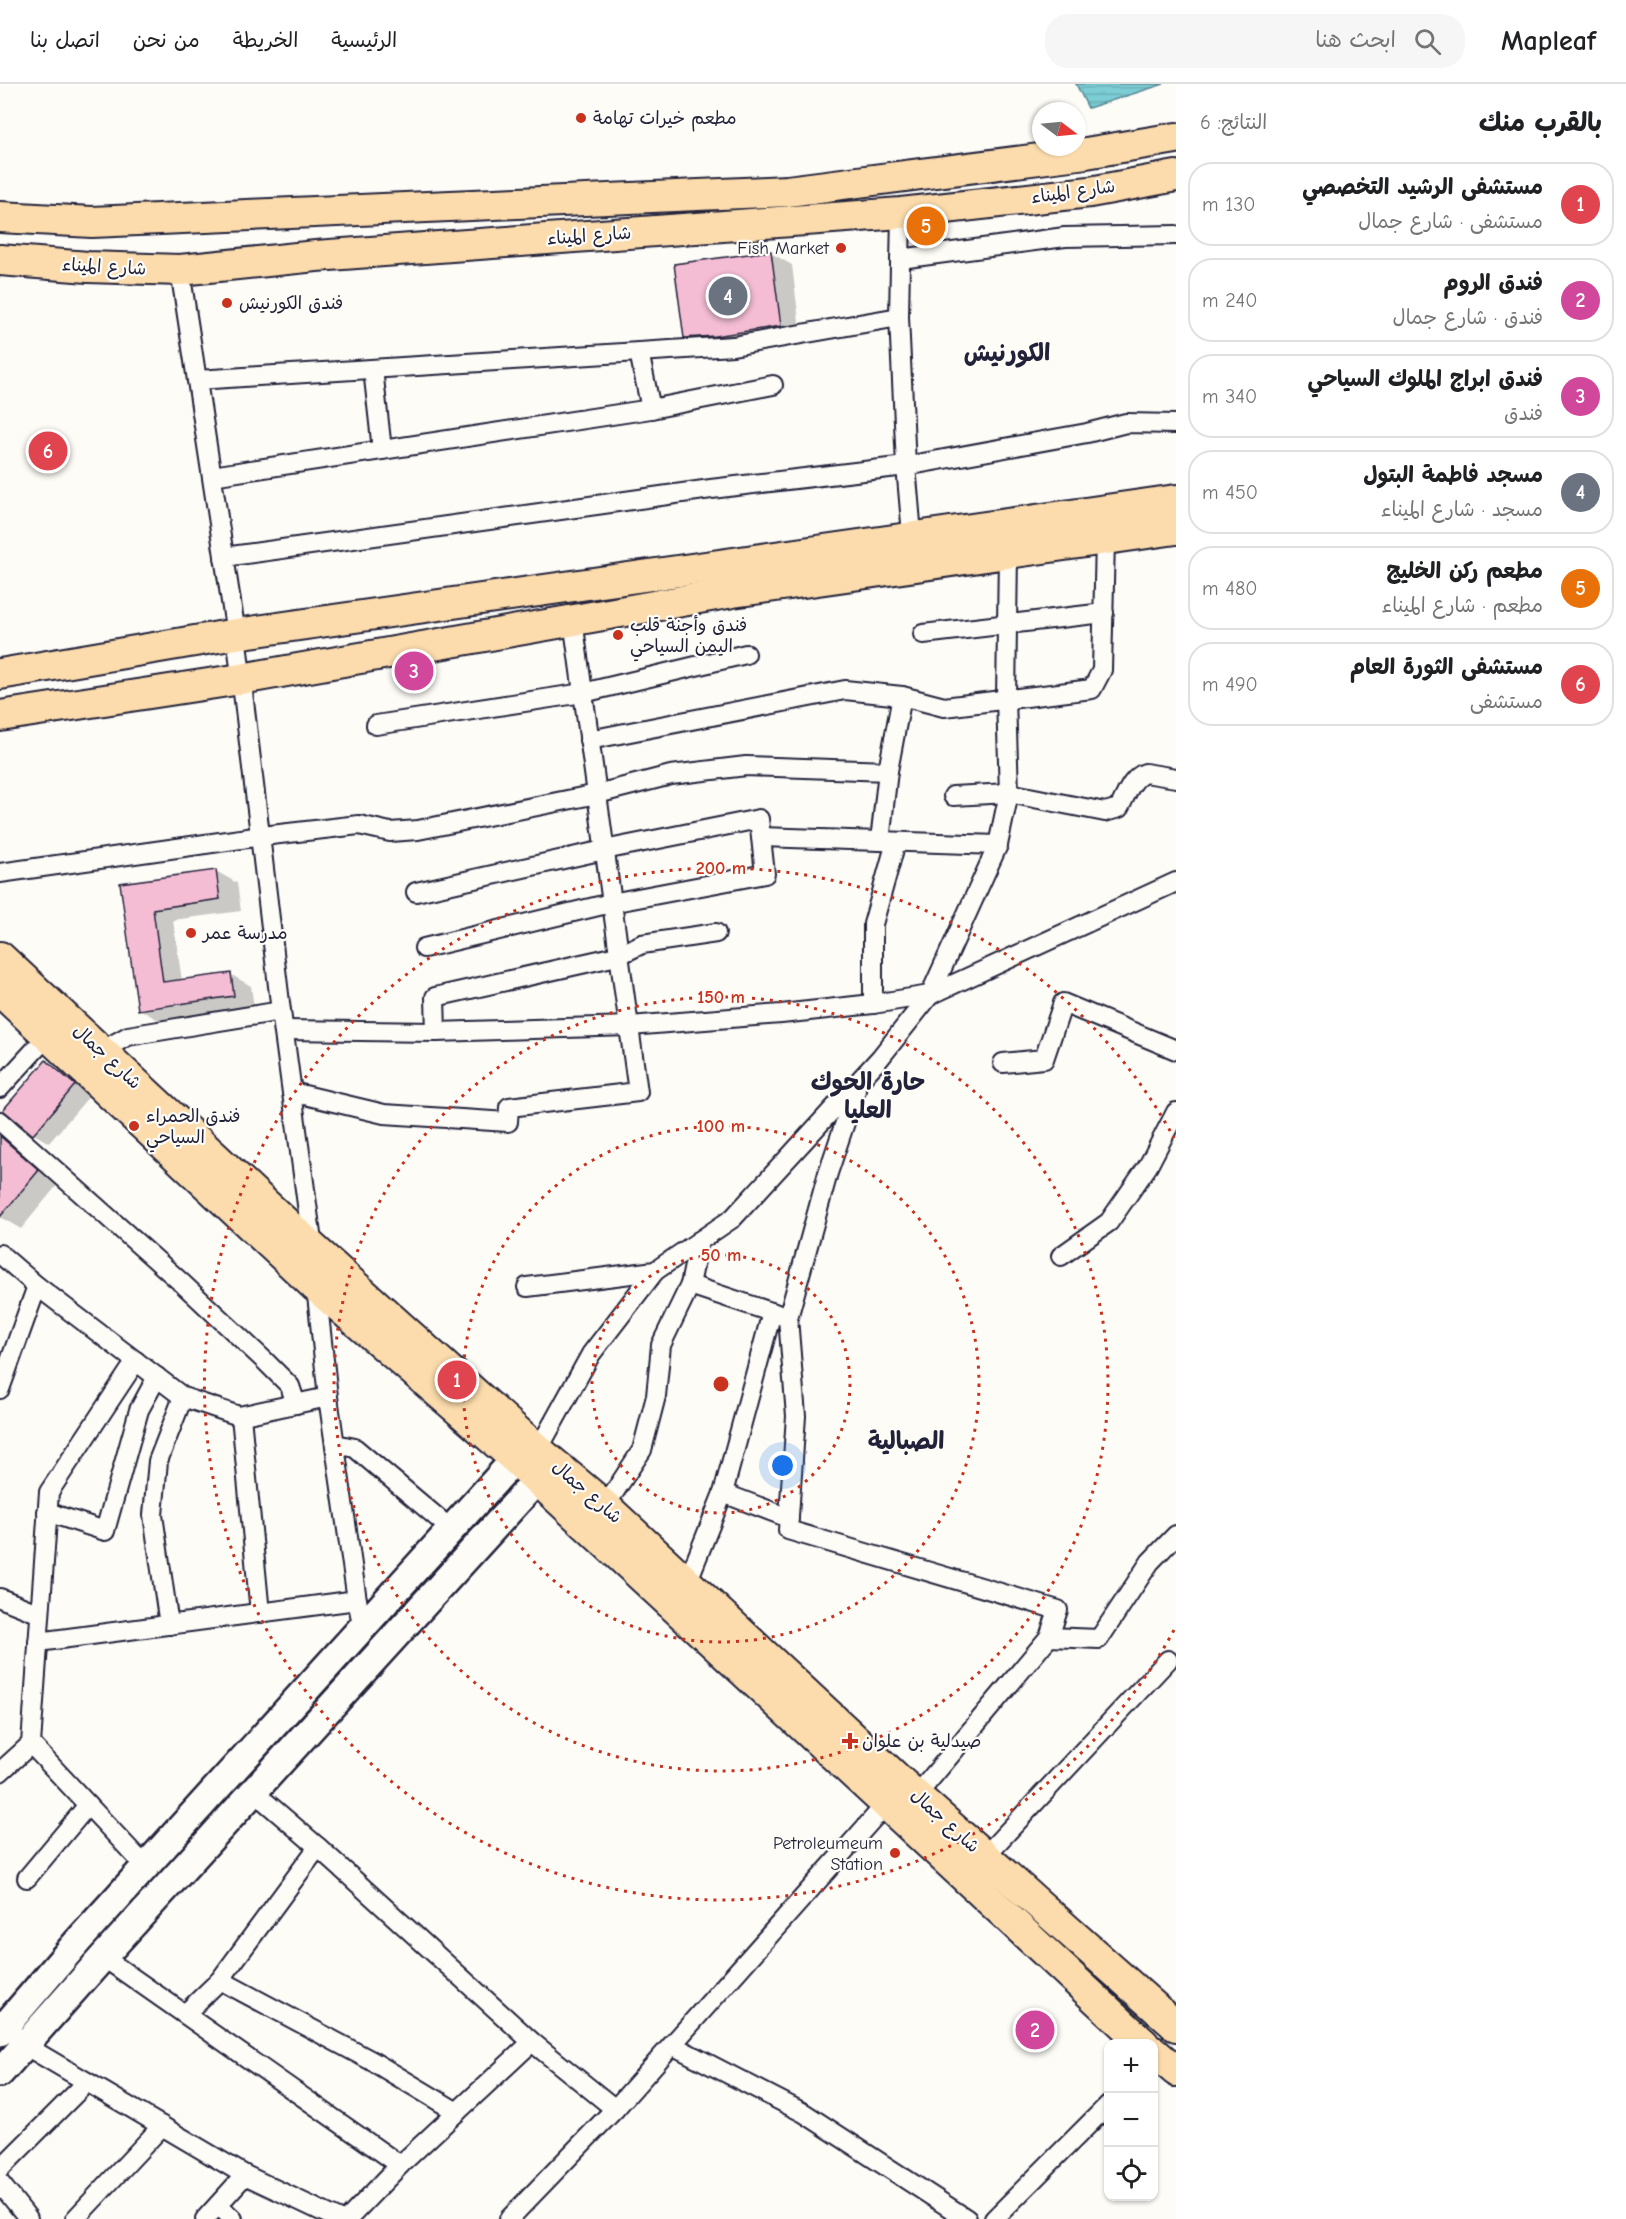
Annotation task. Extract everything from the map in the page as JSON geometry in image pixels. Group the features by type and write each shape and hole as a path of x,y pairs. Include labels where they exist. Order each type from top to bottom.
{"main road":[{"path":"0,217 92,222 787,191 897,175 1086,153 1176,138"},
{"path":"897,175 901,213"},
{"name":"شارع الميناء","path":"0,260 88,267 180,270 316,256 901,213 1090,192 1176,176"},
{"path":"311,213 316,256"},
{"path":"88,267 92,222"},
{"path":"0,716 241,679 733,592 913,552 1176,500"},
{"path":"0,674 236,634 913,552 1008,553 1176,529"},
{"name":"شارع جمال","path":"0,957 56,1027 316,1287 527,1455 605,1506 687,1583 902,1794 1140,2039"},
{"name":"شارع جمال","path":"0,991 56,1027 100,1051 313,1248 527,1455 537,1480 902,1794 985,1856 1176,2026"}],"street":[{"path":"901,213 899,317 906,466 913,552"},
{"path":"900,259 1065,237 1176,236"},
{"path":"180,270 236,634 262,836 281,1011 313,1248 328,1397 363,1628"},
{"path":"197,380 733,346 899,317"},
{"path":"639,352 651,409"},
{"path":"373,369 382,450"},
{"path":"212,476 651,409 773,385"},
{"path":"224,557 711,489 906,466 1087,433 1126,423 1176,424"},
{"path":"589,740 845,690 902,696 944,707 1092,689 1102,670 1105,539"},
{"path":"338,2219 245,2175 26,2046 2,2026 452,1530 527,1455 591,1354 655,1271 733,1218 880,1058 930,995 998,845 1009,793 1006,699 1008,553"},
{"path":"923,634 1104,613"},
{"path":"292,1092 384,1114 508,1122 509,1107 638,1092 630,1026 617,956 573,620"},
{"path":"376,726 583,693 746,654"},
{"path":"873,1004 873,924 888,842 888,771 902,696"},
{"path":"0,873 262,836 359,825 390,832 418,830 597,794 671,775 746,766 888,771"},
{"path":"953,796 1009,793 1105,812 1119,808 1140,775 1145,773 1176,778"},
{"path":"416,892 604,850 759,819 765,874 611,903 424,948"},
{"path":"761,837 998,845"},
{"path":"284,1030 436,1032 630,1026 781,1014 930,995 1176,882"},
{"path":"436,1032 435,997 617,956 642,944 716,933"},
{"path":"1003,1063 1044,1059 1063,1004 1176,1050"},
{"path":"100,1051 128,1036 281,1011"},
{"path":"0,1088 56,1027"},
{"path":"687,1583 723,1493 858,1082"},
{"path":"1060,1256 1109,1222 1148,1166 1176,1112"},
{"path":"0,1121 183,1284 265,1361 290,1386 296,1404"},
{"path":"605,1506 642,1450 656,1396 661,1345 690,1285 699,1241"},
{"path":"0,1254 38,1286 183,1397 241,1416 328,1397"},
{"path":"527,1287 655,1271"},
{"path":"690,1285 780,1315"},
{"path":"0,1389 38,1286"},
{"path":"517,2217 902,1794 1049,1637 1058,1610 788,1530 796,1416 780,1315"},
{"path":"0,1772 31,1744 49,1492 136,1361"},
{"path":"48,1512 105,1530 139,1410 157,1377"},
{"path":"169,1625 153,1515 158,1461 183,1397"},
{"path":"241,1416 260,1613"},
{"path":"335,1444 355,1448 452,1530"},
{"path":"0,2073 537,1480"},
{"path":"723,1493 789,1518"},
{"path":"1049,1637 1099,1639 1150,1562 1176,1535"},
{"path":"0,1598 40,1614"},
{"path":"38,1642 357,1600"},
{"path":"985,1856 1168,1660"},
{"path":"31,1744 146,1867"},
{"path":"254,1792 318,1847 532,2042 615,2109"},
{"path":"27,1878 88,1805"},
{"path":"185,2013 220,1980 318,1847"},
{"path":"103,1957 400,2165"},
{"path":"220,1980 372,2061 457,2112"},
{"path":"348,2219 400,2165 532,2042"},
{"path":"672,2045 804,2113 967,2219"},
{"path":"0,2169 87,2082"},
{"path":"994,2219 1104,2109"},
{"path":"75,2219 162,2126"},
{"path":"233,2219 212,2212 245,2175"},
{"path":"0,2183 28,2219"}],"water":[{"path":"1076,84 1164,84 1088,108"}],"building":[{"path":"771,251 781,326 715,336 684,338 674,264"},
{"path":"216,870 220,899 153,909 163,982 231,973 234,996 138,1010 120,883"},
{"path":"46,1060 75,1085 33,1135 3,1110"},
{"path":"0,1136 39,1170 0,1217"}],"place":[{"name":"مطعم خيرات تهامة","path":"581,118"},
{"name":"مطعم ركن الخليج","path":"926,226"},
{"name":"Fish Market","path":"841,248"},
{"name":"مسجد فاطمة البتول","path":"728,296"},
{"name":"فندق الكورنيش","path":"227,303"},
{"name":"مستشفى الثورة العام","path":"48,451"},
{"name":"فندق وأجنة قلب اليمن السياحي","path":"618,635"},
{"name":"فندق ابراج الملوك السياحي","path":"414,671"},
{"name":"مدرسة عمر","path":"191,933"},
{"name":"فندق الحمراء السياحي","path":"134,1126"},
{"name":"مستشفى الرشيد التخصصي","path":"457,1380"},
{"name":"صيدلية بن علوان","path":"850,1741"},
{"name":"Petroleumeum Station","path":"895,1853"},
{"name":"فندق الروم","path":"1035,2030"}],"district":[{"name":"الكورنيش","path":"1007,353"},
{"name":"حارة الحوك العليا","path":"868,1096"},
{"name":"الصبالية","path":"906,1441"}]}
